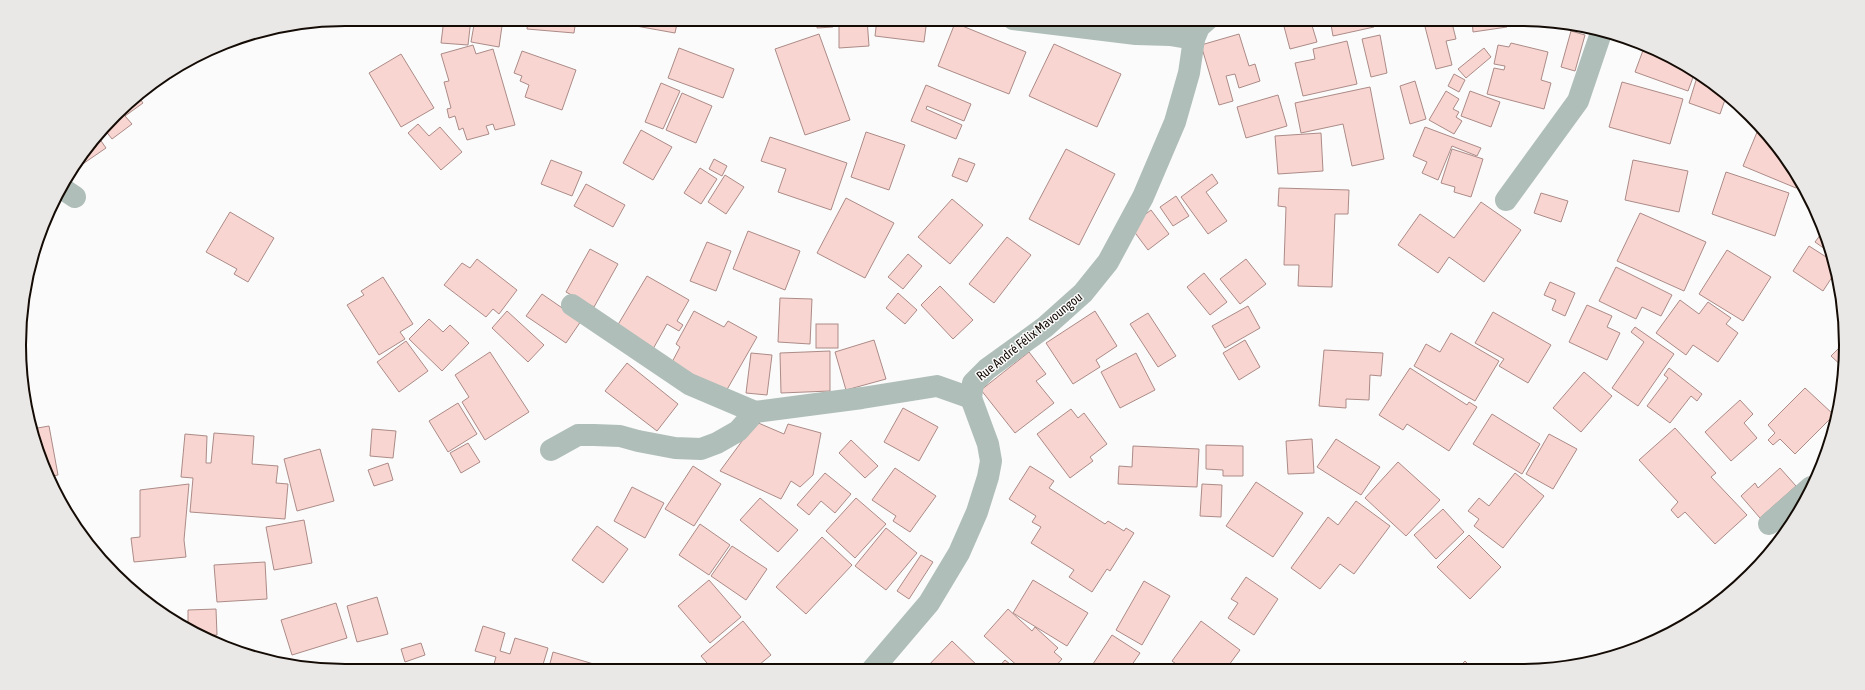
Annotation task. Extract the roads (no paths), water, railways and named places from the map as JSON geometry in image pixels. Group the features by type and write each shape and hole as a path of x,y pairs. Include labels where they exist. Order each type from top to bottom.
{"street":[{"path":"1070,26 1136,34 1170,35 1194,38"},
{"name":"Rue André Félix Mavoungou","path":"877,664 929,603 959,553 977,512 988,478 991,461 988,444 971,398 973,382 1050,322 1083,293 1108,262 1143,196 1175,122 1189,73 1194,38 1200,26"},
{"path":"1506,200 1578,102 1600,36"},
{"path":"572,305 689,384 755,412 862,398 937,386 971,398"},
{"path":"551,450 578,435 620,436 675,448 701,449 738,430 755,412"},
{"path":"1769,524 1800,497"}]}
